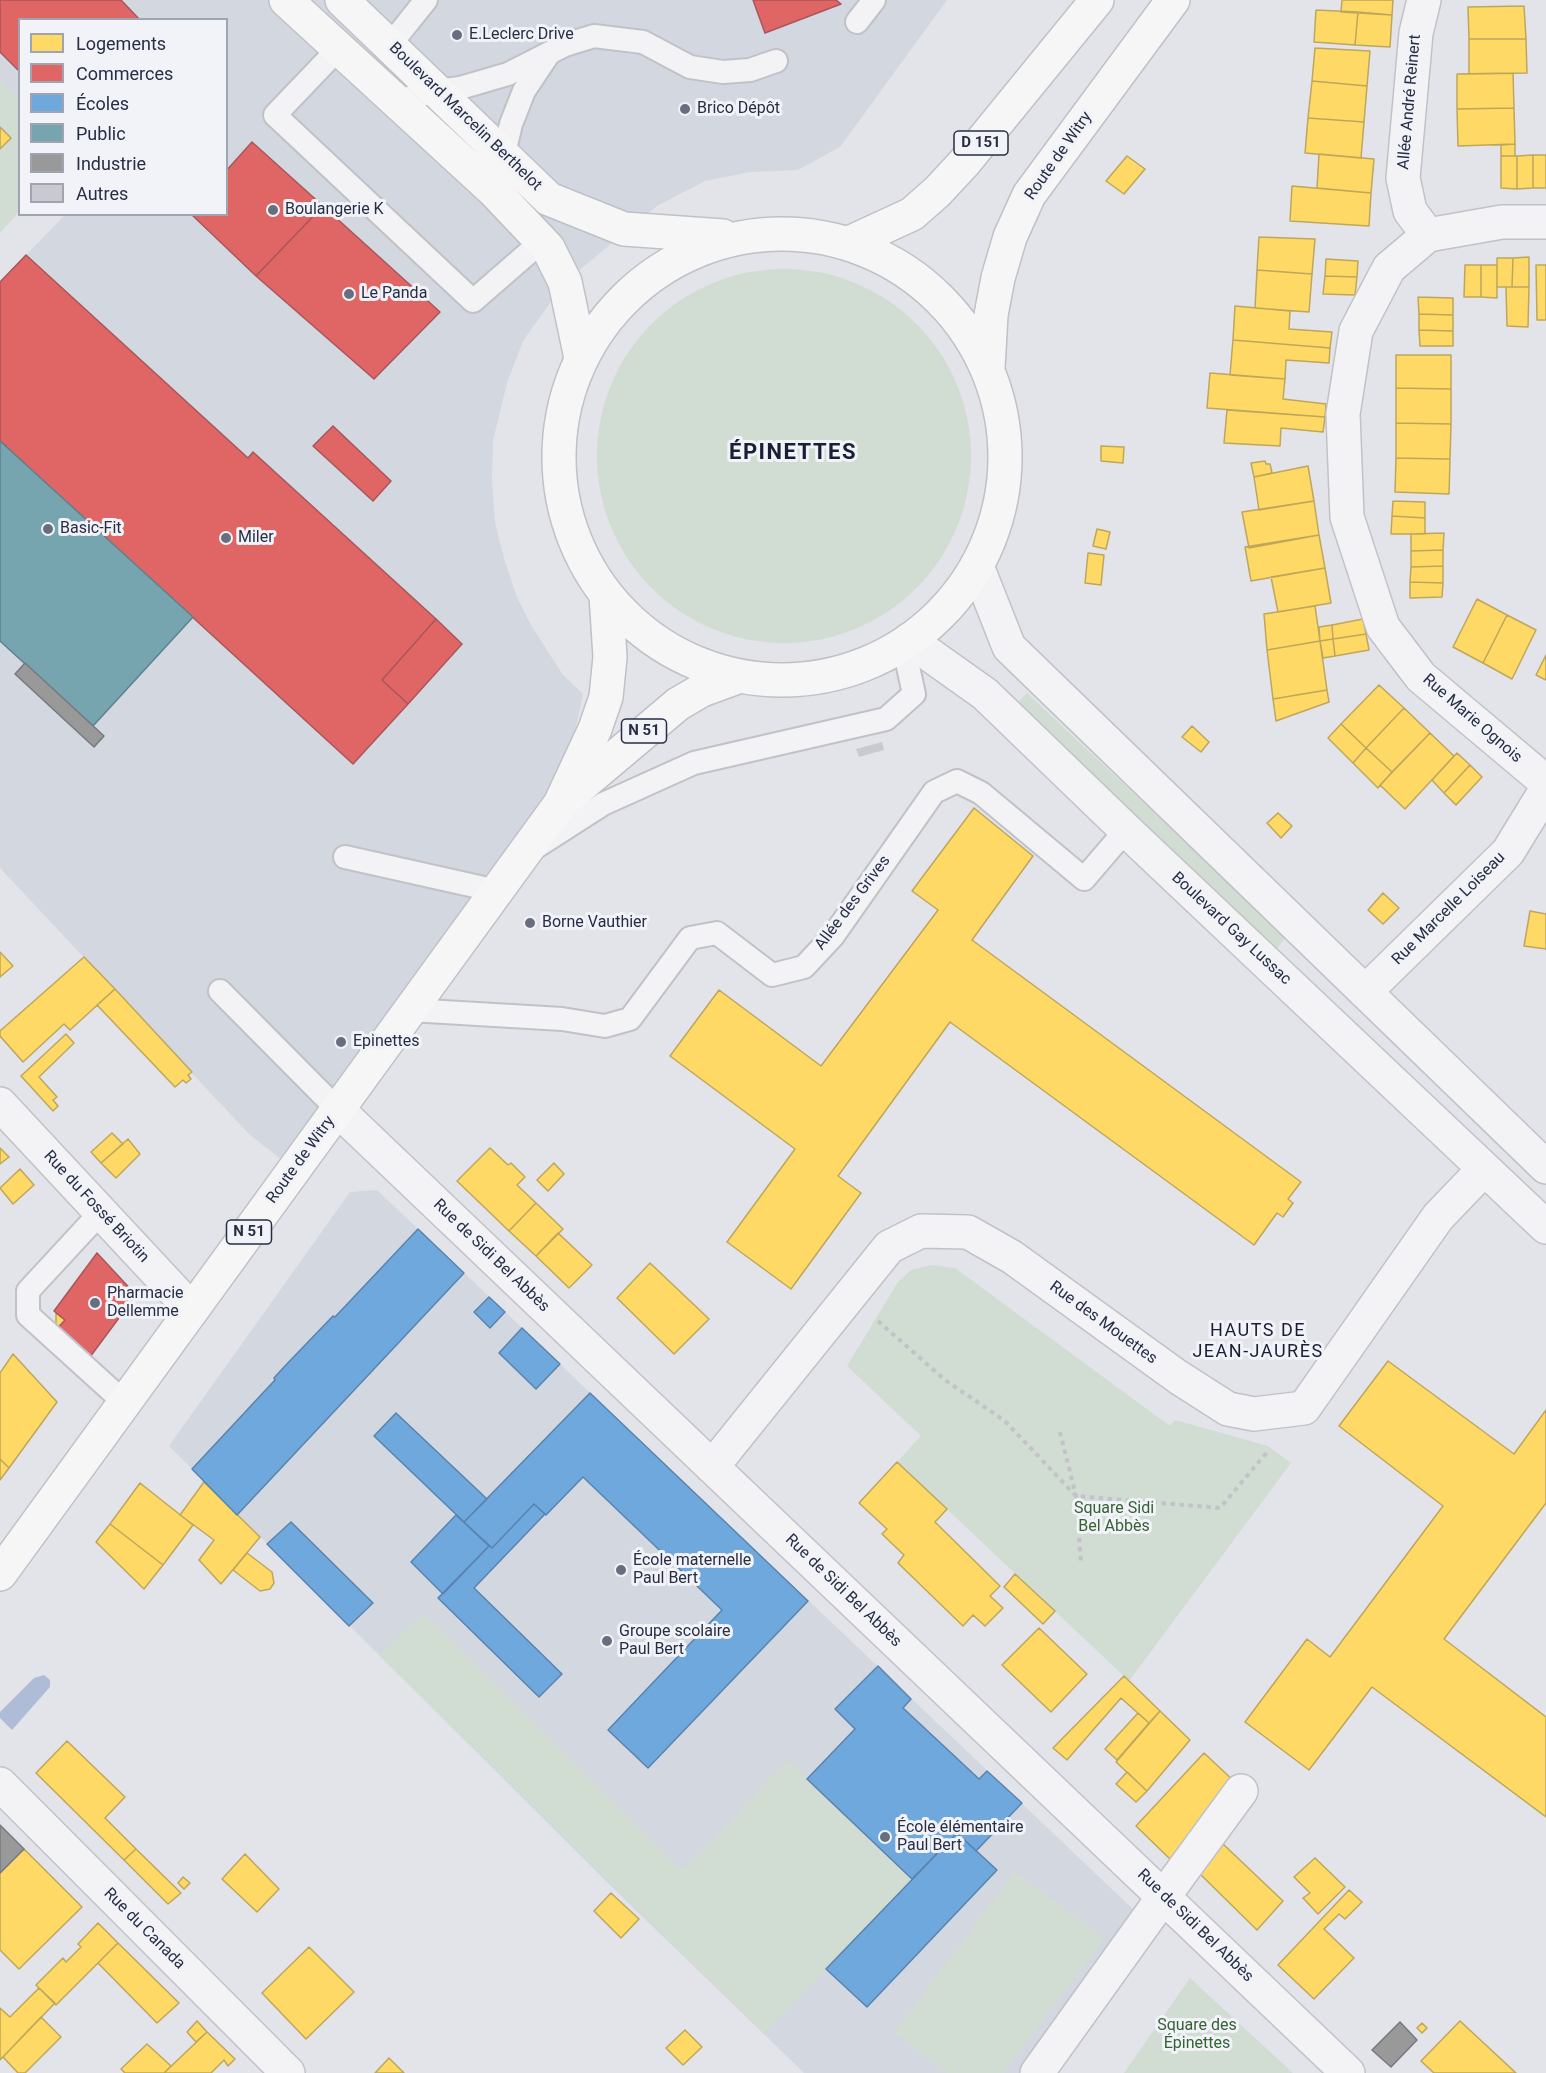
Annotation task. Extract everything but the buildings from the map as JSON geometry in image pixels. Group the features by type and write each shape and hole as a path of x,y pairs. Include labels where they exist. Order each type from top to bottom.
{"main road":[{"name":"Boulevard Marcelin Berthelot","path":"286,0 397,100 494,192 548,248 565,282 581,358"},
{"name":"Boulevard Marcelin Berthelot","path":"342,0 549,199 624,229 740,237"},
{"name":"Route de Witry","path":"988,368 991,315 998,278 1010,237 1029,195 1173,0"},
{"name":"D 151","path":"849,243 912,214 937,192 964,163 1090,4"},
{"path":"760,234 824,237 849,243 898,265 925,284 964,326 988,368 1001,409 1006,469 998,516 986,548 962,589 946,608 906,642 867,663 831,674 782,680 740,676 694,662 663,645 630,621 606,594 586,565 567,520 560,487 558,450 562,413 570,386 581,358 602,324 641,283 688,254 740,237 760,234"},
{"name":"Route de Witry","path":"0,1574 560,804 595,729 606,696 610,657 606,594"},
{"name":"Route de Witry","path":"560,804 678,704 702,690 740,676"}],"street":[{"name":"Allée André Reinert","path":"1424,0 1416,33 1403,178 1410,211 1428,235"},
{"path":"1428,235 1502,222 1546,222"},
{"name":"Rue Marie Ognois","path":"1428,235 1389,268 1356,331 1343,414 1347,517 1383,627 1421,677 1546,782"},
{"path":"977,566 1009,647 1546,1167"},
{"name":"Boulevard Gay Lussac","path":"906,642 985,694 1126,831 1546,1227"},
{"name":"Rue Marcelle Loiseau","path":"1365,992 1508,852 1546,790"},
{"name":"Rue du Fossé Briotin","path":"0,1104 192,1310"},
{"name":"Rue de Sidi Bel Abbès","path":"338,1110 1348,2073"},
{"path":"1304,1408 1438,1217 1484,1169"},
{"name":"Rue des Mouettes","path":"712,1467 889,1247 921,1231 968,1232 1012,1257 1178,1377 1228,1408 1254,1414 1304,1408"},
{"name":"Rue du Canada","path":"0,1785 288,2073"},
{"path":"1037,2073 1241,1791"}],"lane":[{"path":"390,45 426,0"},
{"path":"857,22 874,0"},
{"path":"397,100 460,88 508,74 565,45 594,36 643,42 690,67 723,72 750,70 776,61"},
{"path":"339,48 275,115 473,301 542,241"},
{"path":"494,192 511,124 524,91 548,55"},
{"path":"522,856 603,804 693,763 886,719 914,694 906,642"},
{"name":"Allée des Grives","path":"410,1010 562,1019 604,1026 630,1020 690,938 717,933 772,975 804,967 833,936 934,792 957,781 981,793 1084,879 1126,831"},
{"path":"345,857 497,891"},
{"path":"220,992 338,1110"},
{"path":"101,1212 28,1291 28,1315 125,1403"}],"path":[{"path":"850,1296 945,1380 1005,1421 1076,1496 1220,1508 1304,1408"},
{"path":"1060,1432 1076,1496 1081,1563"}],"shaded area":[{"path":"0,0 947,0 840,147 798,170 750,172 705,181 657,206 565,282 523,341 507,383 493,441 492,481 495,522 517,597 531,625 563,675 583,694 560,804 295,1170 249,1134 0,868 0,282 64,216 228,216 228,18 18,18 18,99 0,81"},
{"name":"Groupe scolaire Paul Bert","path":"377,1190 1137,1913 1023,2073 804,2073 614,1889 169,1446 350,1192"}],"green space":[{"path":"0,81 18,98 18,213 0,233 0,149 11,138 0,127"},
{"path":"784,269 838,277 872,291 916,324 949,368 963,402 971,456 963,510 949,544 916,588 872,621 838,635 784,643 730,635 696,621 652,588 619,544 605,510 597,456 605,402 619,368 652,324 696,291 730,277"},
{"path":"1027,693 1286,937 1274,953 1016,704"},
{"name":"Square Sidi Bel Abbès","path":"931,1265 955,1268 1170,1426 1175,1420 1268,1446 1291,1463 1129,1681 897,1462 921,1436 847,1366 898,1282 911,1270"},
{"path":"424,1613 682,1871 788,1760 912,1879 764,2034 379,1655"},
{"path":"1015,1872 1105,1939 1003,2073 947,2073 894,2033"},
{"name":"Square des Épinettes","path":"1190,1978 1293,2073 1124,2073"}],"water":[{"path":"44,1675 50,1680 50,1687 12,1730 0,1718 0,1712 34,1678"}],"place":[{"name":"E.Leclerc Drive","path":"457,35"},
{"name":"Brico Dépôt","path":"685,109"},
{"name":"Boulangerie K","path":"273,210"},
{"name":"Le Panda","path":"349,294"},
{"name":"Basic-Fit","path":"48,529"},
{"name":"Miler","path":"226,538"},
{"name":"Borne Vauthier","path":"530,923"},
{"name":"Epinettes","path":"341,1042"},
{"name":"Pharmacie Dellemme","path":"95,1303"},
{"name":"École maternelle Paul Bert","path":"621,1570"},
{"name":"Groupe scolaire Paul Bert","path":"607,1641"},
{"name":"École élémentaire Paul Bert","path":"885,1837"}],"district":[{"name":"ÉPINETTES","path":"793,453"},
{"name":"HAUTS DE JEAN-JAURÈS","path":"1258,1341"}]}
